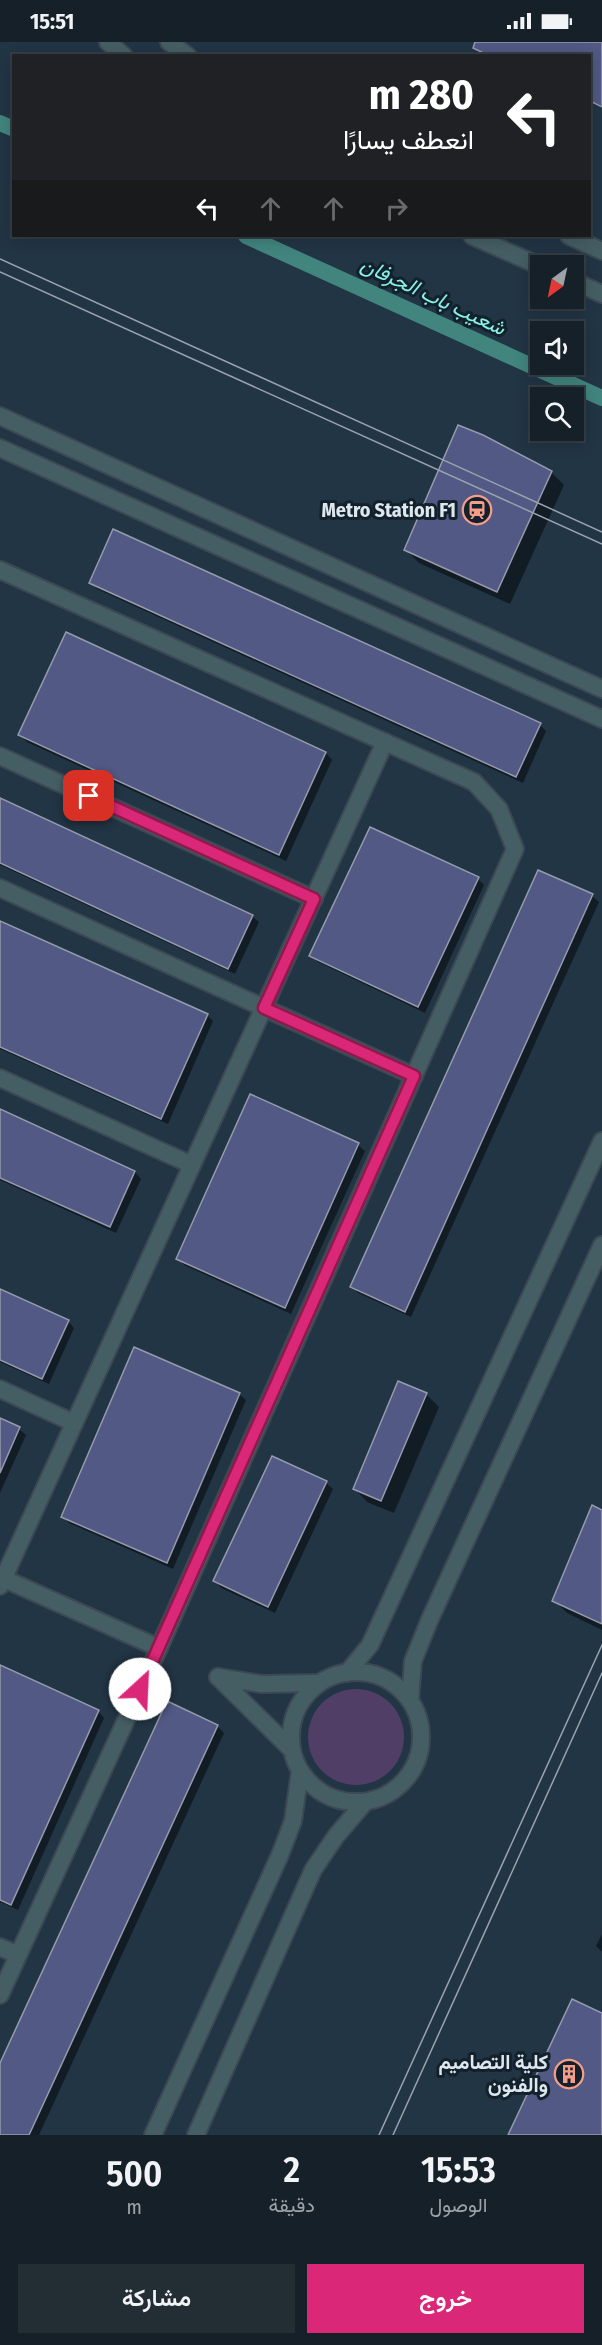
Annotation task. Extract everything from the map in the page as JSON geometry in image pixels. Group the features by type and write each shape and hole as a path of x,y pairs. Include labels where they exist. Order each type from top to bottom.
{"street":[{"path":"108,42 122,54"},
{"path":"169,42 185,54"},
{"path":"474,237 530,262"},
{"path":"571,237 602,251"},
{"path":"584,286 602,294"},
{"path":"0,416 602,689"},
{"path":"0,448 602,719"},
{"path":"0,570 474,782 499,810 515,849 159,1648 0,1995"},
{"path":"159,1648 1,1580 385,742"},
{"path":"0,756 314,899"},
{"path":"0,888 414,1076"},
{"path":"0,1078 192,1165"},
{"path":"347,1672 370,1645 602,1141"},
{"path":"410,1700 414,1661 430,1619 602,1245"},
{"path":"0,1389 74,1423"},
{"path":"292,1750 218,1677 261,1684 319,1683 347,1672 365,1673 382,1678 397,1687 410,1700 418,1717 421,1736 419,1755 411,1772 399,1786 383,1797 365,1802 346,1802 328,1796 312,1785 300,1771 292,1750 291,1731 295,1712 305,1696 319,1683"},
{"path":"153,2135 280,1855 293,1821 300,1771"},
{"path":"196,2135 314,1870 336,1836 365,1802"},
{"path":"0,1947 18,1955"}],"shaded area":[{"path":"0,42 602,42 602,2135 0,2135"},
{"path":"356,1689 375,1692 390,1703 401,1718 404,1737 401,1756 390,1771 375,1782 356,1785 337,1782 322,1771 311,1756 308,1737 311,1718 322,1703 337,1692"}],"building":[{"path":"475,42 602,42 602,107 591,102 591,54 486,54 473,48"},
{"name":"Metro Station F1","path":"458,425 483,435 552,471 497,592 404,550"},
{"path":"113,529 541,723 516,777 89,583"},
{"path":"66,632 326,752 279,855 18,735"},
{"path":"0,798 253,915 228,969 0,863"},
{"path":"370,827 479,877 418,1007 309,956"},
{"path":"538,870 593,894 405,1312 350,1287"},
{"path":"0,921 208,1014 161,1119 0,1047"},
{"path":"250,1094 359,1143 285,1308 176,1259"},
{"path":"0,1109 135,1171 110,1227 0,1178"},
{"path":"0,1289 69,1320 42,1379 0,1360"},
{"path":"134,1347 240,1393 167,1563 61,1517"},
{"path":"398,1381 427,1393 381,1501 353,1489"},
{"path":"0,1418 20,1427 0,1473"},
{"path":"272,1456 327,1481 268,1607 213,1581"},
{"path":"592,1505 602,1510 602,1624 552,1601"},
{"path":"0,1665 99,1710 11,1905 0,1900"},
{"path":"167,1701 218,1725 29,2135 0,2135 0,2063"},
{"name":"كلية التصاميم والفنون","path":"572,1999 602,2013 602,2135 508,2135"}],"waterway":[{"name":"شعيب باب الجرفان","path":"0,123 12,128"},
{"name":"شعيب باب الجرفان","path":"248,237 602,398"}],"tram line":[{"path":"0,259 602,532"},
{"path":"0,272 602,544"},
{"path":"379,2135 602,1645"},
{"path":"393,2135 602,1673"}],"place":[{"name":"Metro Station F1","path":"477,510"},
{"name":"كلية التصاميم والفنون","path":"569,2074"}],"route":[{"path":"89,796 314,899 264,1008 414,1076 140,1689"}]}
